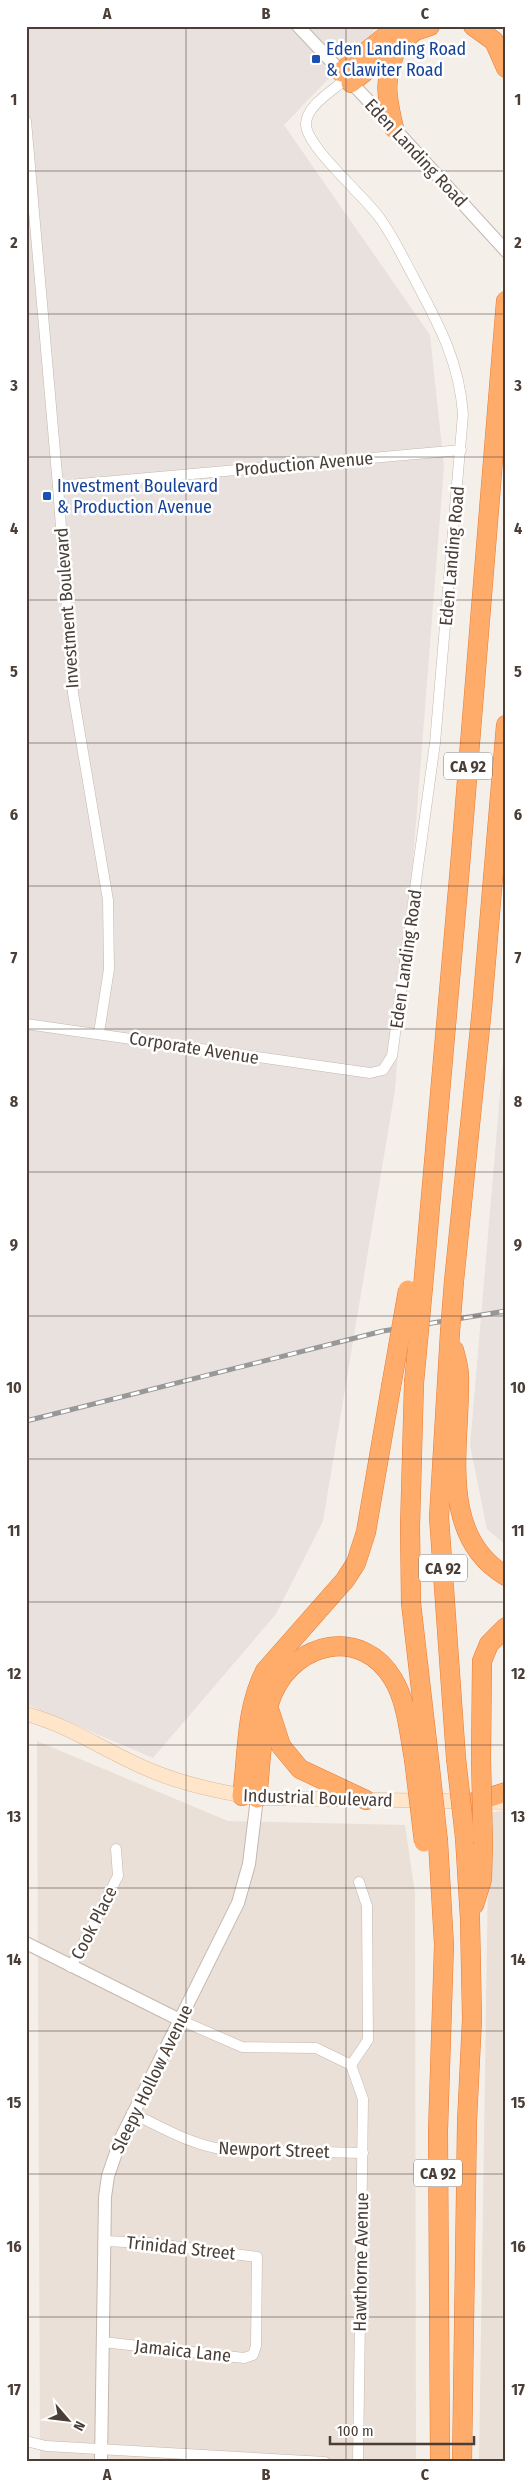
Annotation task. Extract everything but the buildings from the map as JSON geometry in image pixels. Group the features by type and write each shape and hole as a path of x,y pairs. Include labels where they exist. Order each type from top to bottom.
{"highway":[{"path":"346,78 399,35 430,26"},
{"path":"473,26 494,41 506,68"},
{"path":"394,128 386,88 389,66 399,35"},
{"name":"CA 92","path":"440,2462 438,2131 444,1945 422,1759 411,1602 410,1526 415,1288 428,1230 506,301"},
{"name":"CA 92","path":"462,2462 467,2122 472,2020 470,1919 482,1879 456,1758 439,1517 453,1376 450,1332 454,1281 482,1008 506,725"},
{"path":"482,1008 492,976 506,870"},
{"path":"249,1797 250,1713 256,1688 266,1672 345,1580 362,1550 391,1387 415,1288"},
{"path":"453,1376 462,1521 478,1552 496,1570 506,1576"},
{"path":"474,1841 481,1759 482,1661 489,1644 506,1627"},
{"path":"249,1797 273,1692 290,1667 308,1654 330,1647 350,1647 368,1652 383,1665 398,1688 422,1759"},
{"path":"268,1708 281,1746 300,1769 366,1800"},
{"path":"471,1803 506,1792"},
{"path":"432,2462 439,2364"}],"main road":[{"name":"Industrial Boulevard","path":"26,1714 44,1718 152,1772 194,1786 249,1797 471,1803 506,1802"}],"street":[{"name":"Eden Landing Road","path":"298,26 394,128 506,252"},
{"name":"Eden Landing Road","path":"346,78 312,108 308,115 306,131 320,151 379,217 441,327 450,349 461,391 461,450 435,743 392,1056 383,1070 370,1074 361,1073"},
{"name":"Investment Boulevard","path":"26,121 58,486 73,692 108,900 109,968 98,1033"},
{"name":"Production Avenue","path":"58,486 461,450"},
{"name":"Corporate Avenue","path":"26,1024 98,1033 361,1073"},
{"name":"Sleepy Hollow Avenue","path":"101,2462 104,2241 108,2176 117,2147 132,2113 238,1903 245,1884 249,1797"},
{"name":"Cook Place","path":"71,1967 118,1876 116,1849"},
{"path":"26,1943 180,2020 242,2047 316,2048 351,2065 368,2040 367,1906 359,1882"},
{"name":"Hawthorne Avenue","path":"351,2065 363,2098 358,2462"},
{"name":"Newport Street","path":"132,2113 193,2143 209,2148 363,2153"},
{"name":"Trinidad Street","path":"104,2241 149,2244 256,2257"},
{"name":"Jamaica Lane","path":"103,2342 248,2357 255,2351 256,2346 256,2257"},
{"path":"26,2441 46,2446 325,2462"}],"shaded area":[{"path":"26,26 379,26 284,125 430,335 444,466 395,1090 323,1521 276,1614 153,1758 26,1704"},
{"path":"506,1024 506,1545 487,1529 470,1446"},
{"path":"37,1741 228,1821 405,1825 415,1893 416,2462 40,2462"},
{"path":"506,1810 506,2462 479,2462 489,1813"}],"railway":[{"path":"26,1421 383,1331 506,1311"}],"place":[{"name":"Eden Landing Road & Clawiter Road","path":"316,59"},
{"name":"Investment Boulevard & Production Avenue","path":"47,496"}]}
